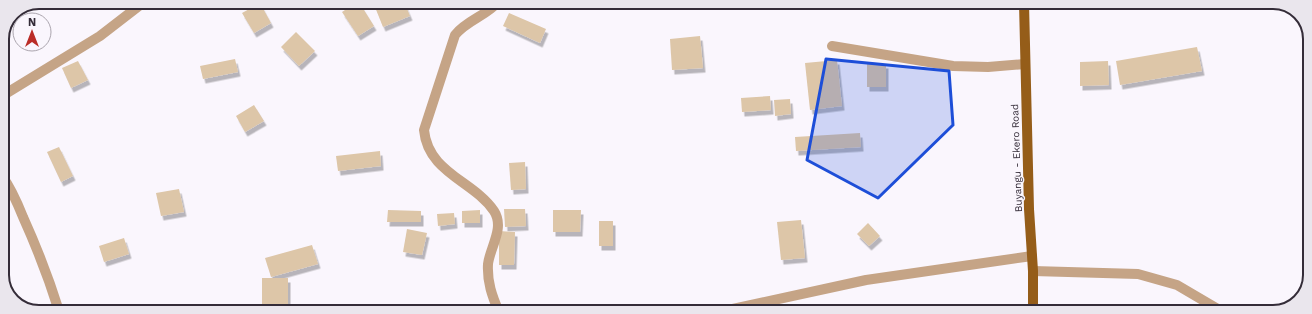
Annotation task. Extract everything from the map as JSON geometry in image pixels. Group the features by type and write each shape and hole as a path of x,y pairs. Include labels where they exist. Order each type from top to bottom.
{"main road":[{"name":"Buyangu - Ekero Road","path":"1024,9 1033,305"}],"street":[{"path":"9,92 100,36 135,9"},
{"path":"492,9 465,25 455,35 424,130 427,144 443,169 484,201 494,212 497,224 497,236 488,264 488,275 490,289 496,305"},
{"path":"832,46 953,66 988,67 1025,64"},
{"path":"9,186 29,229 57,305"},
{"path":"751,305 866,280 1032,256"},
{"path":"1033,271 1138,274 1177,285 1211,305"}],"highlighted area":[{"path":"826,59 949,71 953,125 878,198 807,160"}],"building":[{"path":"249,9 263,9 271,23 254,33 242,13"},
{"path":"346,9 363,9 374,26 358,36 342,12"},
{"path":"376,9 407,9 410,16 383,27"},
{"path":"509,13 546,29 540,43 503,26"},
{"path":"296,32 315,51 299,66 281,47"},
{"path":"700,36 703,68 672,70 670,39"},
{"path":"1197,47 1202,71 1120,85 1116,61"},
{"path":"235,59 238,72 203,79 200,66"},
{"path":"837,60 842,106 810,110 805,63"},
{"path":"78,61 88,80 71,88 62,68"},
{"path":"1108,61 1109,85 1080,86 1080,62"},
{"path":"867,64 886,64 886,87 867,87"},
{"path":"770,96 771,110 742,112 741,98"},
{"path":"790,99 791,114 775,116 774,100"},
{"path":"254,105 264,121 245,132 236,116"},
{"path":"860,133 861,147 796,151 795,137"},
{"path":"59,147 73,176 61,182 47,152"},
{"path":"380,151 381,166 338,171 336,156"},
{"path":"525,162 526,189 511,190 509,163"},
{"path":"179,189 184,212 161,216 156,193"},
{"path":"504,209 525,209 526,226 505,227"},
{"path":"388,210 421,211 421,222 387,222"},
{"path":"480,210 480,223 462,223 462,211"},
{"path":"553,210 581,210 580,232 553,232"},
{"path":"454,213 455,224 438,226 437,214"},
{"path":"801,220 805,258 781,260 777,222"},
{"path":"599,221 613,221 613,246 599,246"},
{"path":"868,223 880,236 869,246 857,234"},
{"path":"407,229 427,233 422,255 403,252"},
{"path":"499,231 515,232 514,265 499,265"},
{"path":"124,238 129,254 104,262 99,246"},
{"path":"312,245 318,264 271,277 265,258"},
{"path":"262,278 288,278 288,305 262,305"}]}
